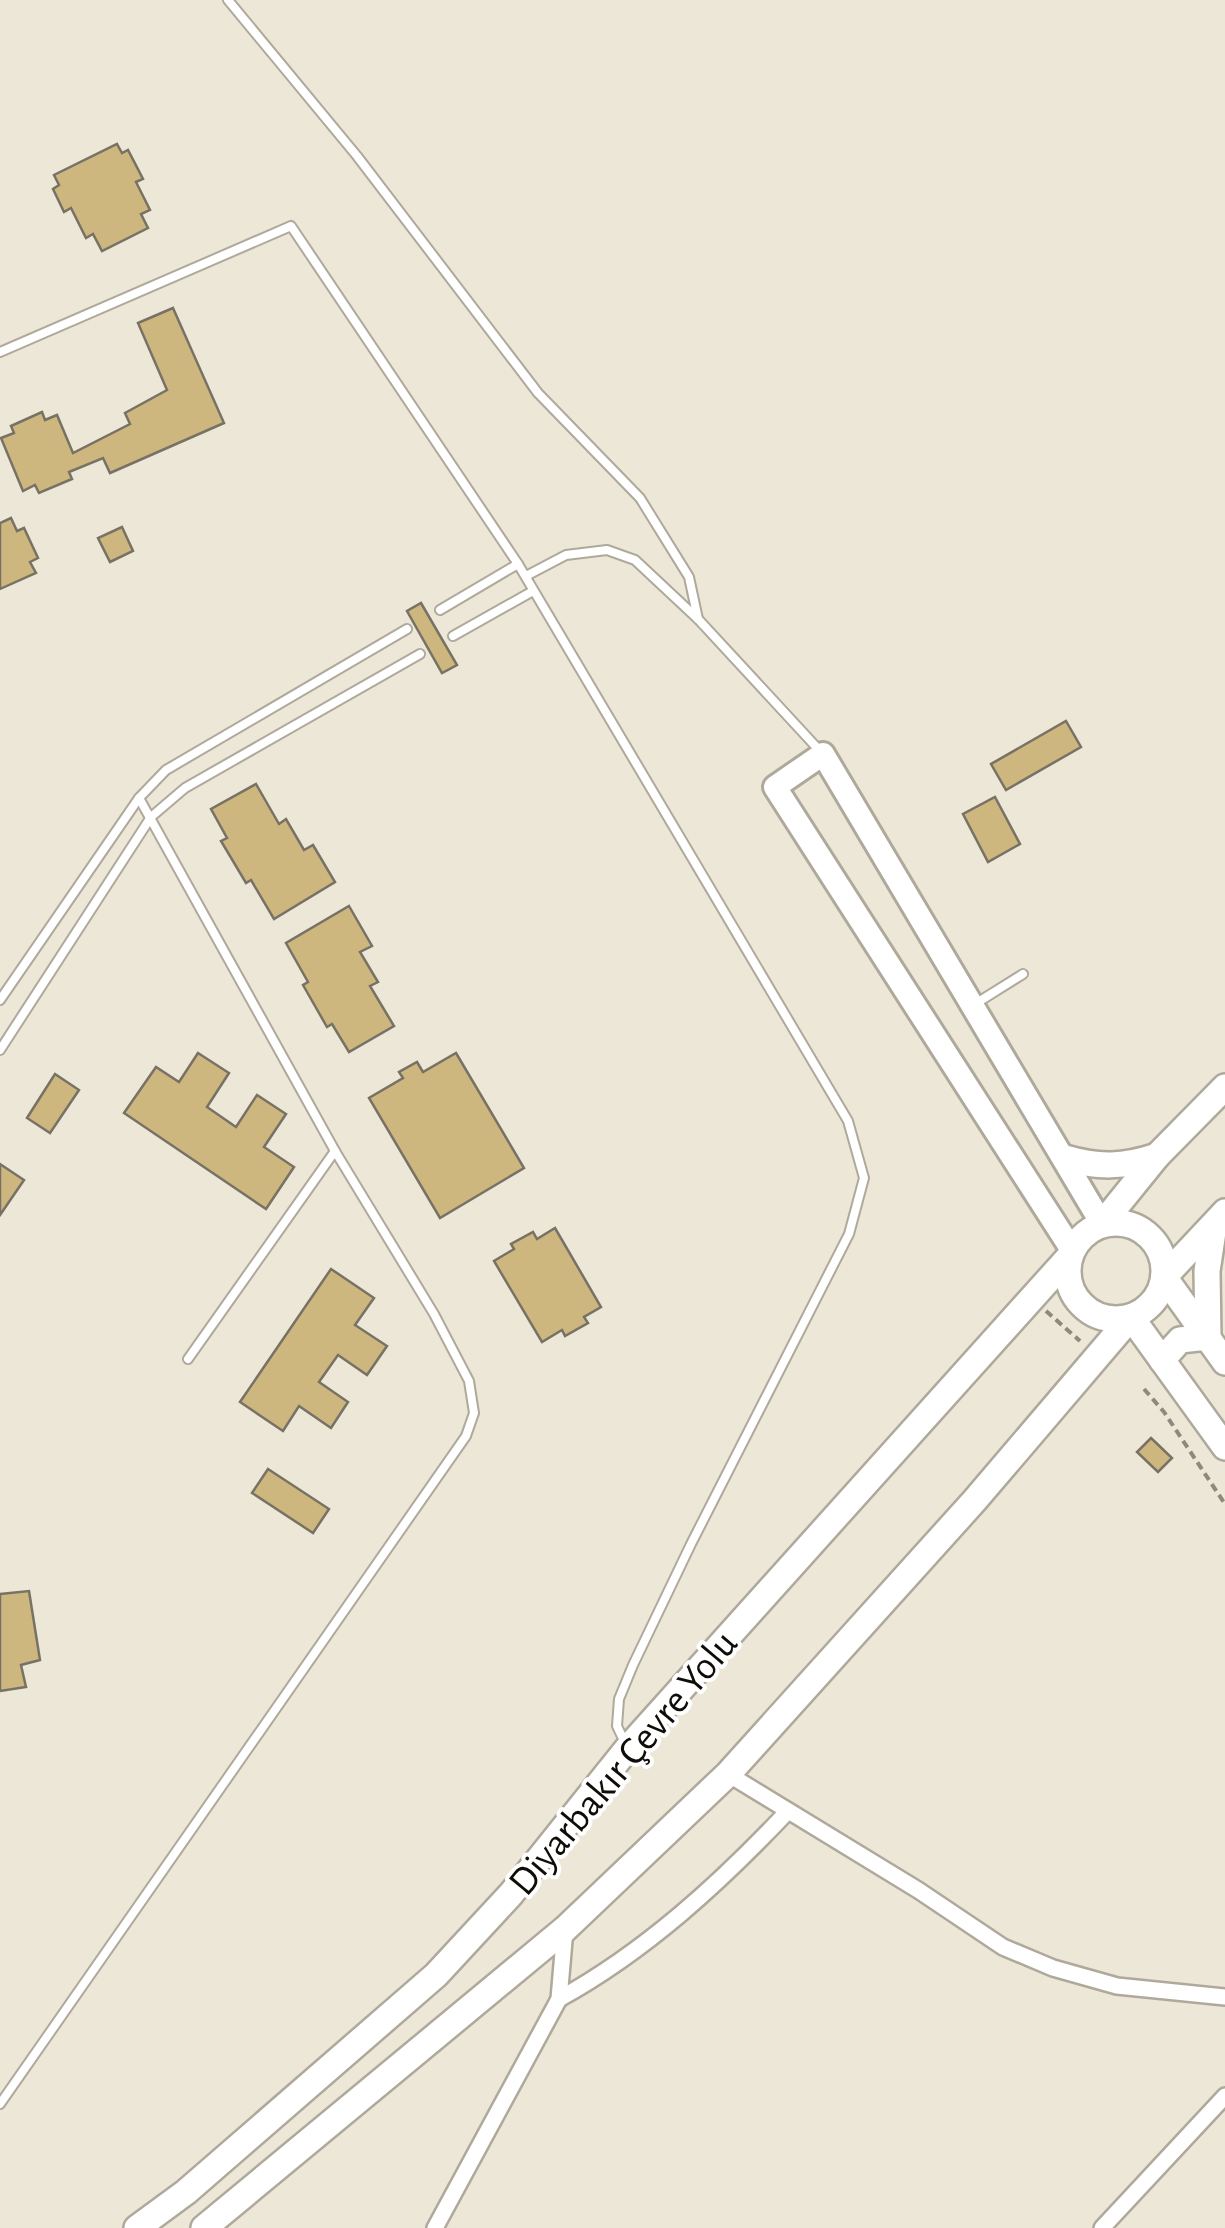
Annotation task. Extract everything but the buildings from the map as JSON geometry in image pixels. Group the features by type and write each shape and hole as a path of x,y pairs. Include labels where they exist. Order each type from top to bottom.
{"main road":[{"path":"1070,1254 776,788 823,754 1102,1224"},
{"path":"1219,1219 1164,1277 1154,1302 1132,1317 1105,1318 1082,1306 1068,1283 1070,1254 1079,1239 1102,1224 1157,1156 1225,1087"},
{"path":"1066,1158 1105,1166 1128,1165 1157,1156"},
{"path":"1208,1337 1207,1271 1219,1219"},
{"path":"1102,1224 1129,1224 1152,1238 1160,1250 1164,1277 1225,1362"},
{"name":"Diyarbakır Çevre Yolu","path":"137,2228 186,2192 436,1975 510,1894 628,1749 1070,1254"},
{"name":"Diyarbakır Çevre Yolu","path":"204,2228 565,1929 728,1774 975,1500 1132,1317"},
{"path":"1132,1317 1225,1448"},
{"path":"1162,1360 1180,1340 1208,1337"}],"street":[{"path":"728,1774 1003,1947 1052,1968 1118,1986 1225,1997"},
{"path":"559,1999 602,1976 655,1936 739,1863 788,1812"},
{"path":"436,2228 559,1999 565,1929"},
{"path":"1102,2228 1225,2096"}],"lane":[{"path":"228,0 357,156 538,393 640,498 689,577 698,619"},
{"path":"0,352 291,226 526,576 848,1122 864,1178 850,1234 691,1544 619,1699 616,1726 628,1749"},
{"path":"526,576 566,555 607,550 635,560 698,619 823,754"},
{"path":"440,610 518,564"},
{"path":"453,636 532,590"},
{"path":"0,1000 139,798 166,770 407,629"},
{"path":"0,1050 151,817 185,788 420,654"},
{"path":"0,2104 466,1436 474,1413 469,1381 434,1314 335,1150 139,798"},
{"path":"971,1007 1022,974"},
{"path":"188,1359 335,1150"}],"path":[{"path":"1041,1307 1088,1348"},
{"path":"1144,1388 1225,1504"}]}
